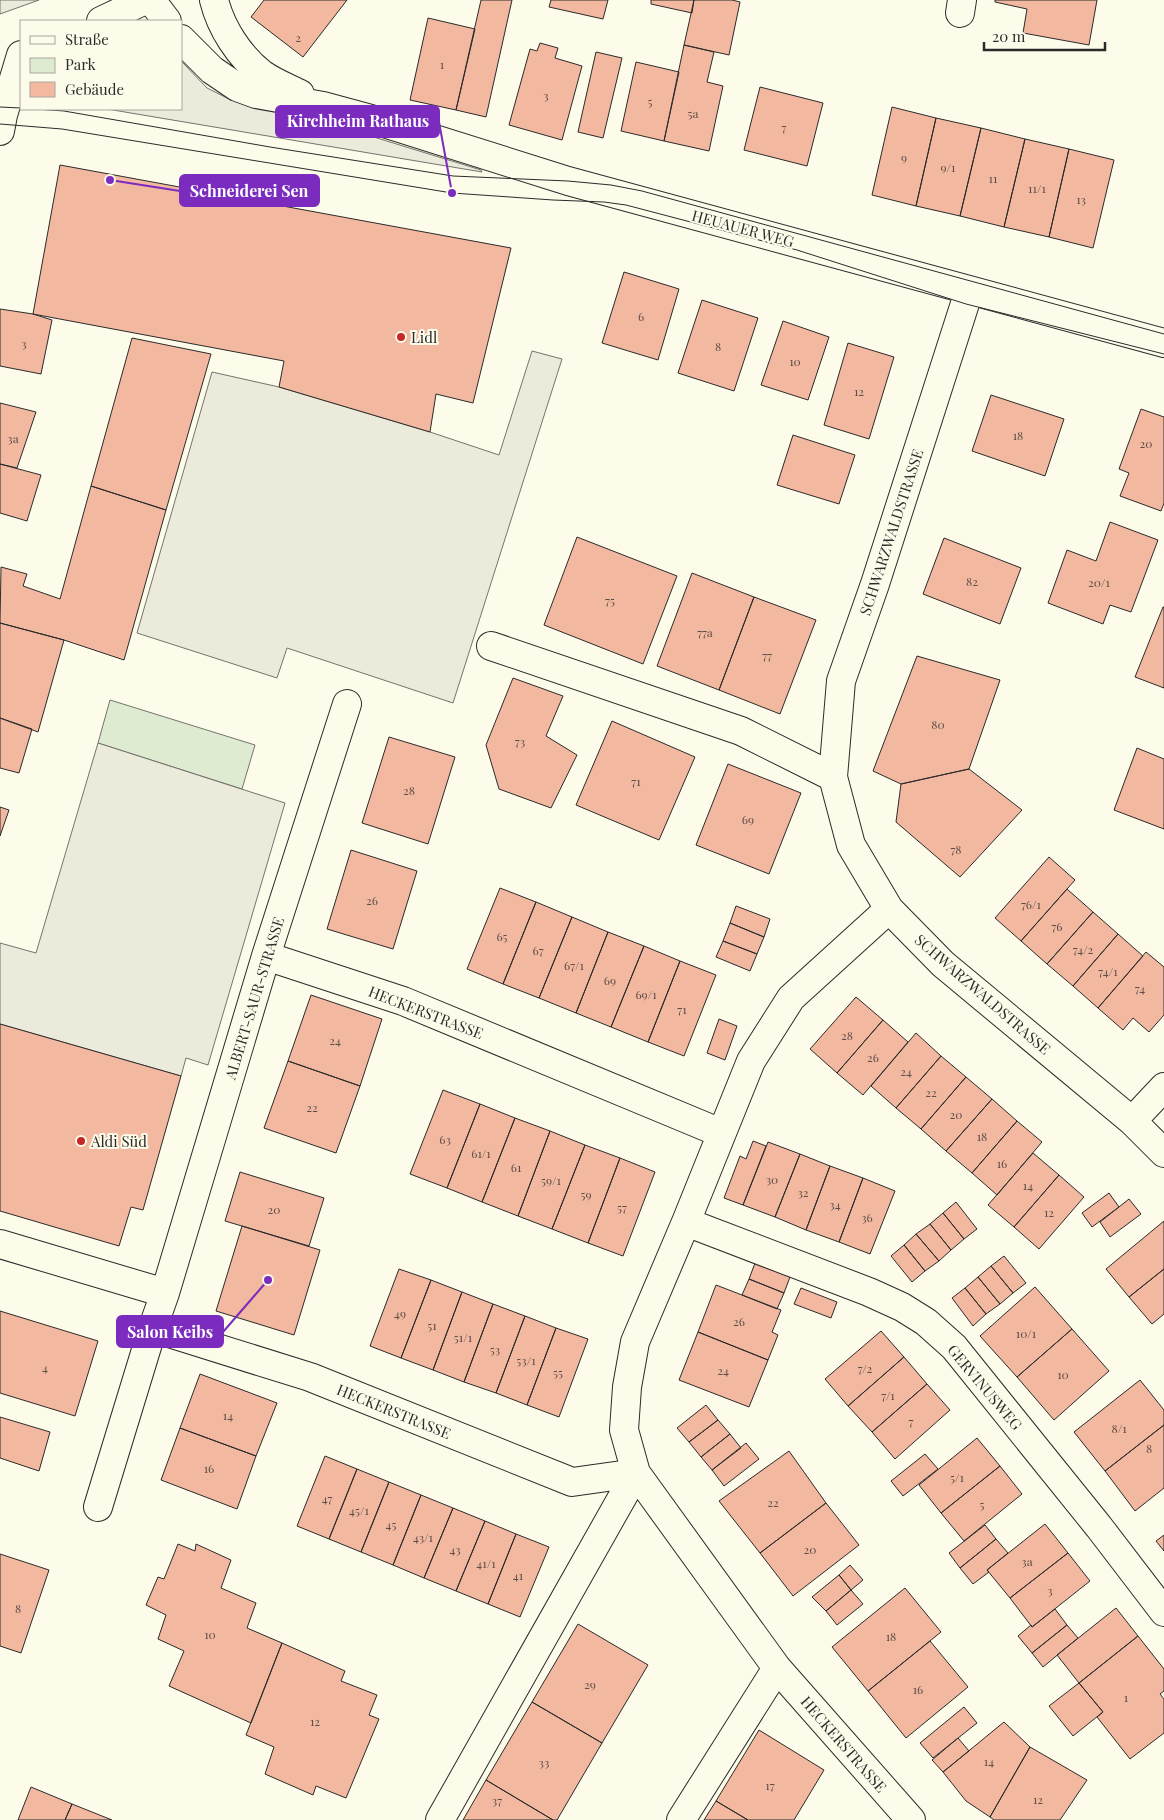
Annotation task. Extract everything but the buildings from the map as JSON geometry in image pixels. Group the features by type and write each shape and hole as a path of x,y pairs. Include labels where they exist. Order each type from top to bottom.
{"street":[{"path":"103,20 145,0"},
{"path":"151,0 166,20"},
{"name":"HEUAUER WEG","path":"214,0 217,15 234,46 262,74 323,106"},
{"name":"HEUAUER WEG","path":"182,41 212,70 237,87 256,94 323,106 371,119 568,181 1164,343"},
{"path":"0,47 20,46"},
{"path":"1,127 20,59"},
{"name":"SCHWARZWALDSTRASSE","path":"969,291 878,575 841,681 833,777 851,844 889,909 943,964 1132,1121 1164,1153"},
{"path":"491,646 741,731 833,777"},
{"name":"ALBERT-SAUR-STRASSE","path":"98,1507 165,1293 266,956 347,704"},
{"name":"HECKERSTRASSE","path":"889,909 791,998 751,1061 635,1342 626,1387 624,1430 636,1473 778,1668 911,1820"},
{"name":"HECKERSTRASSE","path":"266,956 403,1001 721,1133"},
{"path":"1132,1121 1164,1087"},
{"name":"GERVINUSWEG","path":"686,1222 869,1292 902,1307 926,1322 954,1347 1099,1527 1164,1612"},
{"path":"0,1244 165,1293"},
{"name":"HECKERSTRASSE","path":"153,1327 310,1377 572,1482 636,1473"},
{"path":"440,1820 636,1473"},
{"path":"681,1820 778,1668"}],"green space":[{"path":"110,700 255,745 242,789 98,743"}],"shaded area":[{"path":"0,0 39,0 0,14"},
{"path":"182,62 207,88 227,98 325,122 481,170 482,172 113,110 182,110"},
{"path":"532,351 562,359 453,703 287,648 277,678 137,633 212,372 279,387 430,432 499,455"},
{"path":"98,743 285,803 208,1065 186,1058 181,1076 0,1024 0,943 36,953"}],"tram line":[{"path":"0,107 20,108"},
{"path":"50,110 453,176 568,181 611,185 642,191 1164,334"},
{"path":"0,124 62,129 452,193 626,205 797,250 966,304 1164,354"}],"place":[{"name":"Schneiderei Sen","path":"110,180"},
{"name":"Kirchheim Rathaus","path":"452,193"},
{"name":"Lidl","path":"401,337"},
{"name":"Aldi Süd","path":"81,1141"},
{"name":"Salon Keibs","path":"268,1280"}]}
